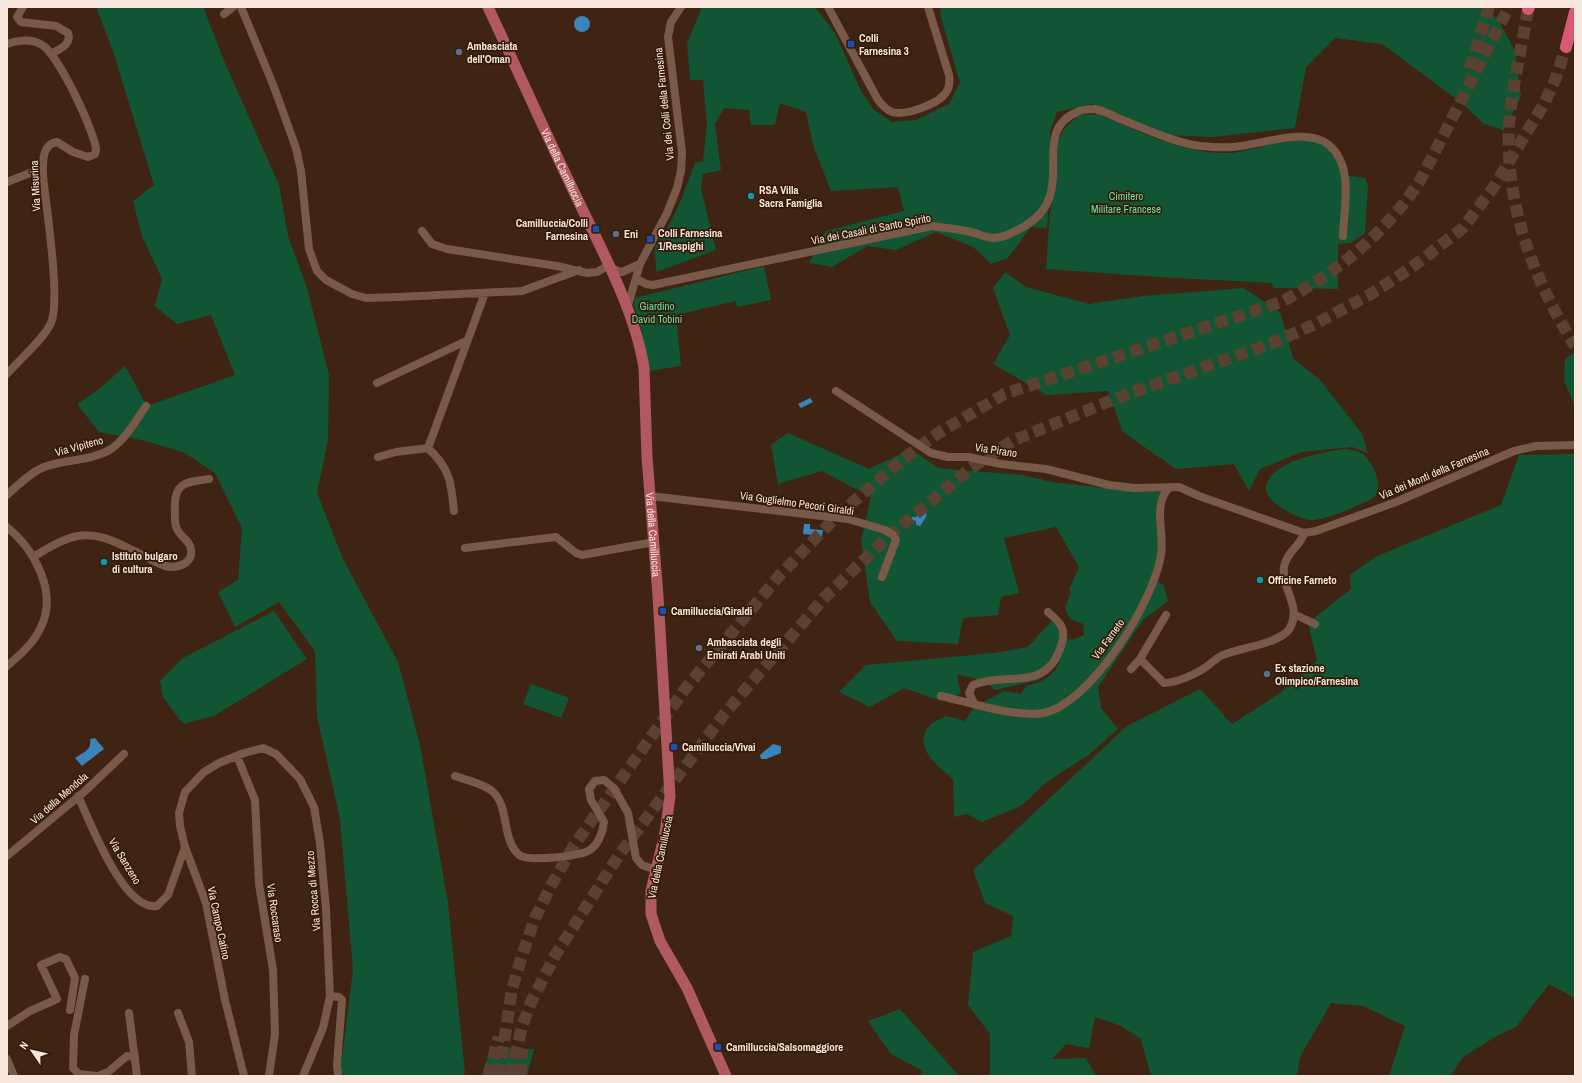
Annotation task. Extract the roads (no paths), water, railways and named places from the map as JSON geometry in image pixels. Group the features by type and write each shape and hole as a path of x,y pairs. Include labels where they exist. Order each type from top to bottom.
{"highway":[{"path":"1566,47 1574,17"}],"main road":[{"name":"Via della Camilluccia","path":"488,7 609,267 640,346 644,368 647,457 654,542 670,796 665,833 656,870 650,907 656,932 687,988 726,1076"}],"street":[{"path":"23,7 17,18 21,22 56,26 68,33 69,40 67,44 51,54"},
{"path":"224,14 233,7"},
{"path":"241,7 274,87 296,148 301,171 309,249 313,264 321,276 352,294 366,298 527,290 579,270"},
{"name":"Via dei Colli della Farnesina","path":"627,310 640,264 667,213 681,171 681,144 668,37 671,22 681,7"},
{"path":"828,7 878,100 888,110 902,113 925,106 937,100 944,95 949,86 949,75 928,7"},
{"name":"Via Misurina","path":"7,44 31,41 44,46 51,54 62,71 89,126 96,150 92,156 88,157 73,152 61,144 54,143 46,149 43,168 54,287 53,315 46,330 7,374"},
{"name":"Via dei Casali di Santo Spirito","path":"637,279 646,284 653,285 932,226 971,232 993,238 1010,234 1034,220 1047,205 1053,183 1053,146 1055,134 1059,126 1066,119 1077,112 1087,109 1102,111 1173,140 1202,146 1233,147 1303,136 1322,140 1337,153 1345,168 1343,236"},
{"path":"7,182 43,168"},
{"path":"422,231 429,242 436,246 579,270 594,272 609,267 622,272 640,264"},
{"path":"428,448 466,341 485,293"},
{"path":"377,383 466,341"},
{"name":"Via Pirano","path":"836,391 932,453 948,457 968,457 1001,464 1046,469 1110,485 1134,488 1169,488"},
{"name":"Via Vipiteno","path":"7,494 32,474 43,468 102,454 112,448 121,440 146,406"},
{"name":"Via dei Monti della Farnesina","path":"1304,533 1316,531 1396,502 1514,451 1536,446 1575,445"},
{"path":"378,457 396,452 428,448 438,457 450,477 454,510"},
{"path":"32,557 72,536 90,535 109,539 165,566 172,568 181,566 187,562 191,552 188,543 175,525 175,495 177,490 184,483 209,479"},
{"path":"1140,659 1162,682 1167,683 1204,668 1225,654 1281,636 1290,629 1294,614 1294,606 1284,581 1284,567 1287,558 1304,533 1199,496 1179,487 1169,488"},
{"name":"Via Farneto","path":"941,696 1027,714 1043,713 1064,704 1089,681 1126,635 1148,596 1160,561 1162,544 1160,508 1163,496 1169,488"},
{"name":"Via Guglielmo Pecori Giraldi","path":"650,496 848,519 885,530 893,535 896,540 882,577"},
{"path":"7,527 22,542 32,557 44,587 45,615 41,628 32,643 7,666"},
{"path":"465,548 556,538 576,553 582,555 654,542"},
{"path":"974,703 969,693 973,685 988,680 1031,678 1044,672 1053,664 1060,650 1064,631 1061,624 1048,612"},
{"path":"1294,614 1315,624"},
{"path":"1131,669 1140,659 1166,616"},
{"name":"Via Rocca di Mezzo","path":"237,756 259,749 271,750 282,758 300,779 311,798 316,816 320,843 329,956 330,996 323,1028 303,1076"},
{"name":"Via della Mendola","path":"7,856 78,796 124,754"},
{"name":"Via Campo Catino","path":"237,756 209,768 185,792 181,802 179,820 185,847 206,903 222,986 244,1076"},
{"name":"Via Roccaraso","path":"237,756 255,800 259,884 273,970 275,1034 269,1076"},
{"path":"455,776 484,786 493,792 499,801 514,848 523,857 536,860 586,852 594,846 602,832 604,822 591,800 589,789 595,781 604,780 614,788 628,813 634,855 642,865 656,870"},
{"name":"Via Sanzeno","path":"78,796 106,856 119,877 134,897 146,905 157,906 166,898 185,847"},
{"path":"7,1026 30,1011 57,999 41,965 57,958 66,959 75,976 70,1010"},
{"path":"85,979 74,1035 73,1068 79,1074 97,1076 108,1072 127,1056 136,1057"},
{"path":"330,996 339,997 342,1000 337,1065 338,1076"},
{"path":"129,1013 136,1057 137,1076"},
{"path":"178,1013 189,1042 192,1076"},
{"path":"7,1059 14,1076"}],"water":[{"path":"579,16 585,16 590,21 588,30 585,32 579,32 574,27 574,21"},
{"path":"810,398 813,402 801,408 798,404"},
{"path":"924,508 927,508 926,517 920,526 916,525 916,521 911,519 912,517 916,517"},
{"path":"804,524 810,524 810,529 823,530 822,536 803,534"},
{"path":"95,738 104,749 82,766 75,758 88,749 90,746 90,739"},
{"path":"773,744 781,746 781,753 766,759 761,759 760,755"}],"tunnel":[{"path":"1470,69 1489,7"},
{"path":"499,1076 512,989 535,918 552,884 573,847 685,689 779,576 838,515 903,459 937,434 1004,394 1281,302 1322,278 1359,250 1377,234 1393,216 1421,179 1509,7"},
{"path":"1528,9 1510,110 1509,155 1512,184 1517,213 1535,268 1560,321 1575,346"},
{"path":"511,1076 522,1026 532,1000 556,954 619,855 725,713 825,597 889,536 971,468 1012,441 1125,395 1270,344 1315,324 1371,294 1411,268 1463,228 1493,188 1544,104 1556,78 1566,47"},
{"path":"488,1076 499,1037"},
{"path":"521,1076 522,1049"}],"place":[{"name":"Colli Farnesina 3","path":"851,44"},
{"name":"Ambasciata dell'Oman","path":"459,52"},
{"name":"RSA Villa Sacra Famiglia","path":"751,196"},
{"name":"Camilluccia/Colli Farnesina","path":"596,229"},
{"name":"Eni","path":"616,234"},
{"name":"Colli Farnesina 1/Respighi","path":"650,239"},
{"name":"Istituto bulgaro di cultura","path":"104,562"},
{"name":"Officine Farneto","path":"1260,580"},
{"name":"Camilluccia/Giraldi","path":"663,611"},
{"name":"Ambasciata degli Emirati Arabi Uniti","path":"699,648"},
{"name":"Ex stazione Olimpico/Farnesina","path":"1267,674"},
{"name":"Camilluccia/Vivai","path":"674,747"},
{"name":"Camilluccia/Salsomaggiore","path":"718,1047"}],"park label":[{"name":"Cimitero Militare Francese","path":"1126,202"},
{"name":"Giardino David Tobini","path":"657,312"}]}
